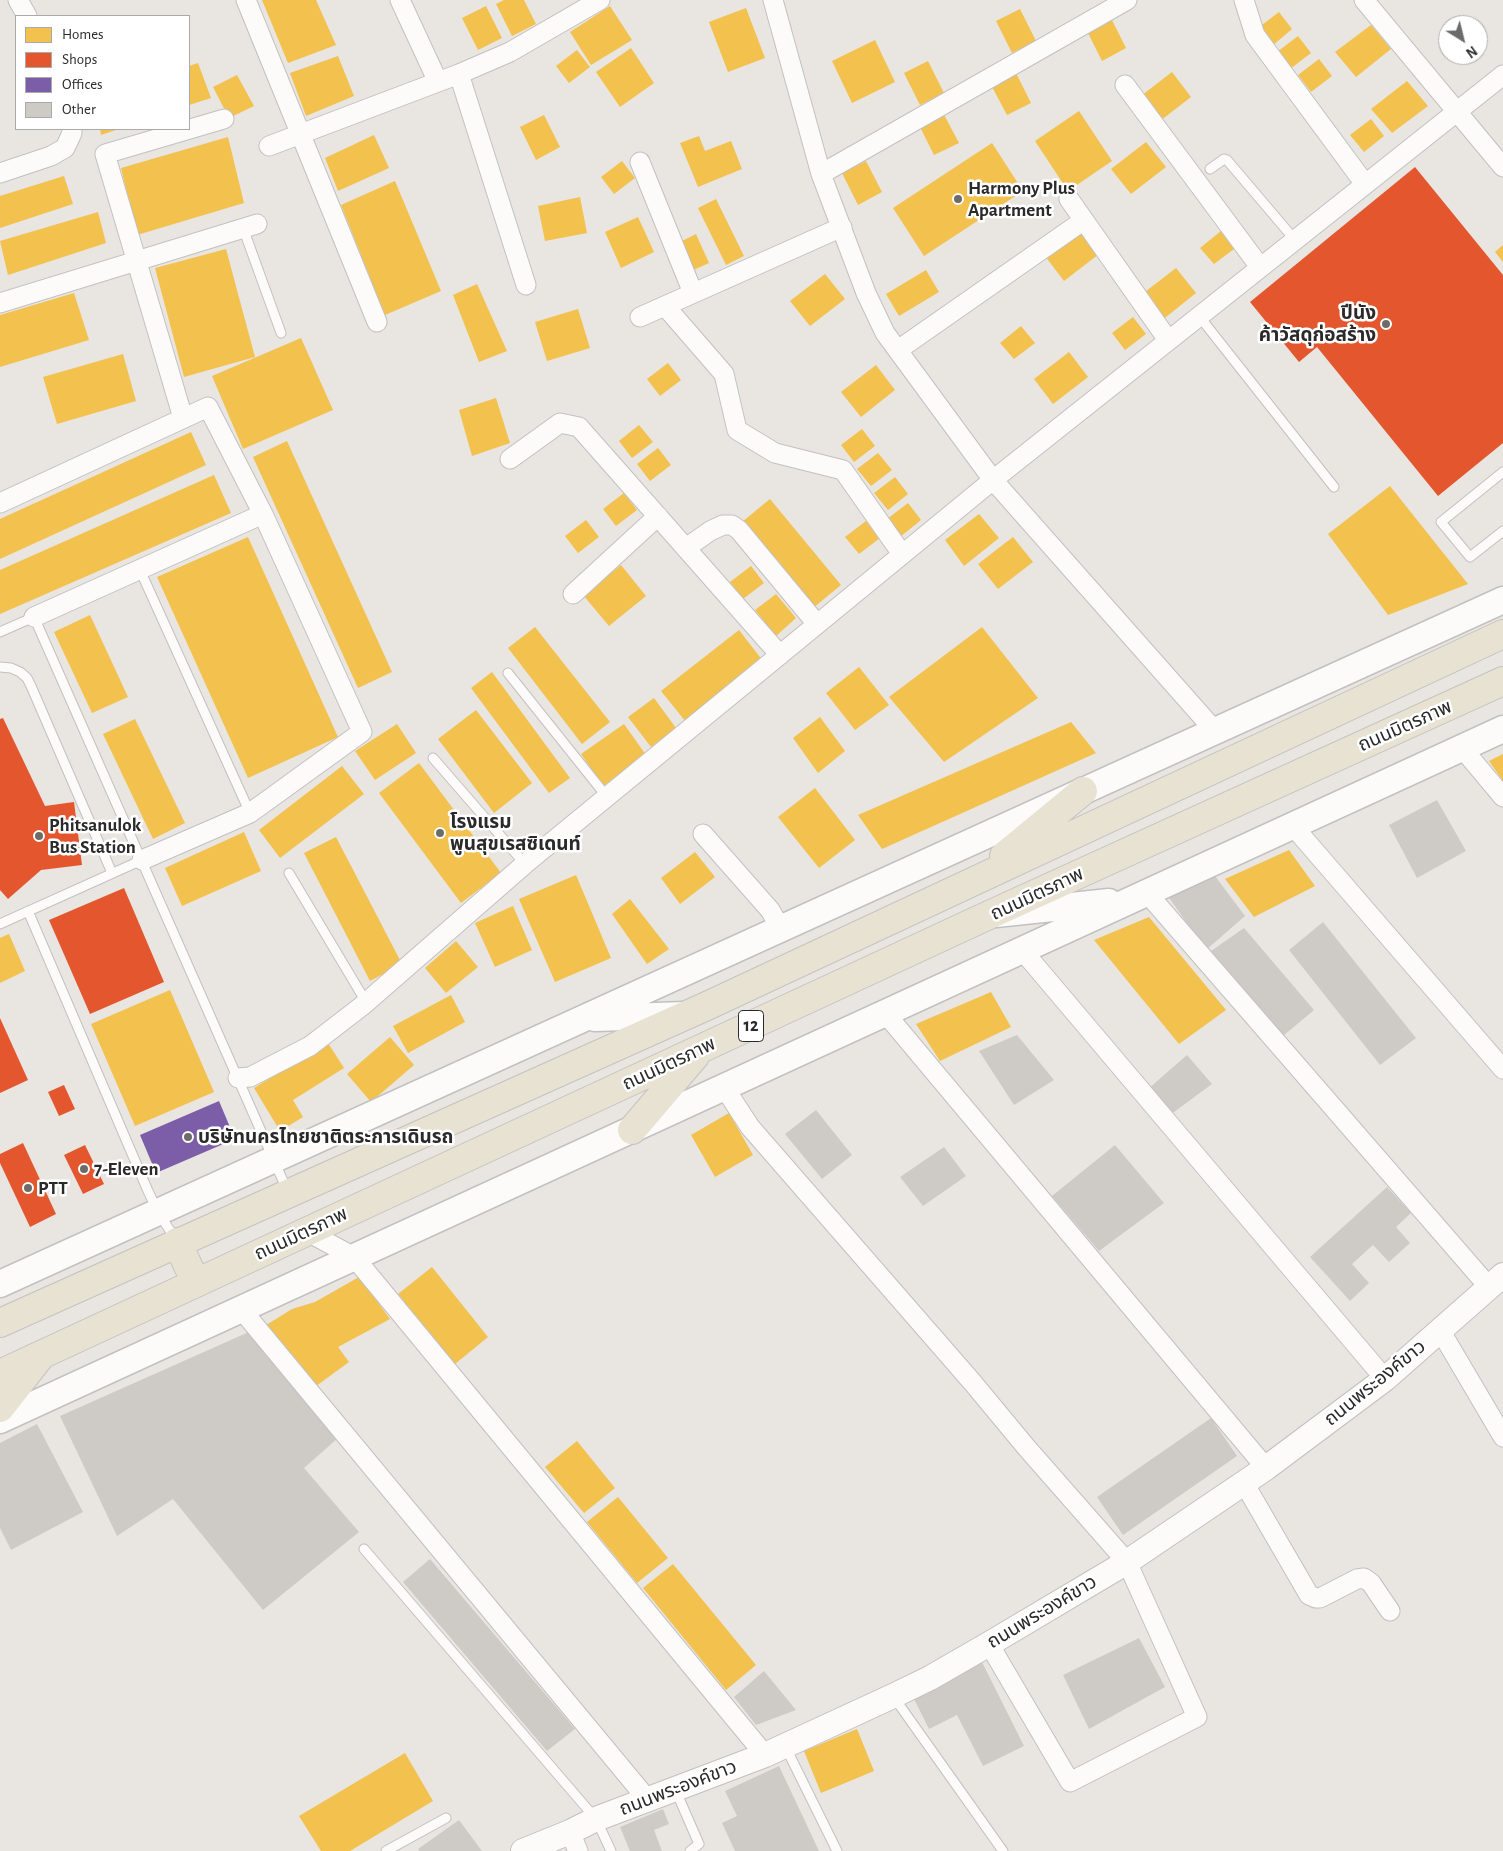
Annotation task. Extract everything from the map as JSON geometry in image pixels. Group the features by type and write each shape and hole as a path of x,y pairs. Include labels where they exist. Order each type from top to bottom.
{"main road":[{"path":"0,1284 1503,600"},
{"name":"ถนนมิตรภาพ","path":"0,1323 709,1004 1503,634"},
{"name":"ถนนมิตรภาพ","path":"0,1374 989,915 1503,681"},
{"path":"0,1420 1503,729"},
{"path":"974,881 1083,791"},
{"path":"989,915 1140,896"},
{"path":"632,1130 713,1043 709,1004"},
{"path":"584,1018 685,1015"},
{"path":"288,1193 306,1231"},
{"path":"177,1242 196,1283"},
{"path":"0,1408 41,1355"}],"street":[{"path":"18,0 26,15"},
{"path":"246,0 377,322"},
{"path":"400,0 438,82"},
{"path":"269,146 459,74 510,52 600,0"},
{"path":"773,0 821,174 866,293 885,333 993,480 1215,731"},
{"path":"821,174 1127,0"},
{"path":"1244,0 1254,35 1365,184"},
{"path":"1364,0 1503,168"},
{"path":"459,74 526,285"},
{"path":"238,1078 250,1077 310,1046 366,1002 525,864 902,554 1168,340 1503,75"},
{"path":"1125,85 1260,267"},
{"path":"190,129 224,119"},
{"path":"0,173 51,156 65,148 72,130"},
{"path":"184,418 105,154 187,130"},
{"path":"640,162 694,293"},
{"path":"1069,199 1168,340"},
{"path":"898,350 1076,224"},
{"path":"0,303 250,226"},
{"path":"640,317 842,227"},
{"path":"665,306 724,374 737,430 775,453 843,470 902,554"},
{"path":"0,503 208,407 263,514 362,732 250,813 142,860"},
{"path":"510,459 560,423 579,427 780,654"},
{"path":"34,617 263,514"},
{"path":"573,594 658,516"},
{"path":"686,548 723,525 732,525 739,530 818,624"},
{"path":"1462,748 1503,797"},
{"path":"1293,826 1503,1069"},
{"path":"703,834 770,910 781,928"},
{"path":"1140,896 1496,1281"},
{"path":"1022,950 1385,1379"},
{"path":"885,1013 1266,1468"},
{"path":"724,1087 750,1127 974,1383 1127,1562 1197,1717 1070,1782 989,1644"},
{"path":"306,1231 354,1257 774,1751"},
{"name":"ถนนพระองค์ขาว","path":"523,1851 574,1841 596,1819 774,1751 894,1696 989,1644 1127,1562 1266,1468 1385,1379 1496,1281"},
{"path":"241,1309 648,1800"},
{"path":"1440,1330 1503,1437"},
{"path":"1244,1483 1309,1595 1320,1598 1357,1579 1364,1578 1372,1582 1390,1610"}],"lane":[{"path":"1210,169 1224,158 1227,160 1294,240"},
{"path":"250,226 281,333"},
{"path":"1200,316 1334,486"},
{"path":"1503,472 1441,522 1470,558 1503,531"},
{"path":"140,570 250,813"},
{"path":"0,632 34,617 288,1193"},
{"path":"0,667 11,668 27,678 112,873"},
{"path":"508,673 607,797"},
{"path":"433,758 525,864"},
{"path":"0,924 142,860"},
{"path":"289,873 366,1002"},
{"path":"28,911 158,1212 177,1242"},
{"path":"364,1549 596,1819 610,1851"},
{"path":"894,1696 1003,1851"},
{"path":"774,1751 788,1752 837,1851"},
{"path":"675,1788 699,1844 690,1851"},
{"path":"386,1851 400,1848 446,1818"}],"building: Homes":[{"path":"262,0 316,0 336,45 288,63"},
{"path":"504,0 524,0 536,24 512,36 496,4"},
{"path":"486,6 502,38 478,50 462,18"},
{"path":"610,6 632,40 591,65 570,32"},
{"path":"746,8 765,58 728,72 709,22"},
{"path":"1020,9 1036,41 1012,53 996,21"},
{"path":"1279,12 1292,29 1272,46 1258,28"},
{"path":"1110,16 1126,48 1102,61 1086,29"},
{"path":"1371,25 1391,49 1356,77 1335,52"},
{"path":"1298,36 1311,53 1290,69 1277,52"},
{"path":"875,40 895,82 852,103 832,61"},
{"path":"631,48 654,83 620,107 596,72"},
{"path":"577,50 590,67 569,83 556,66"},
{"path":"338,56 354,96 306,116 290,73"},
{"path":"1319,59 1332,76 1311,92 1298,75"},
{"path":"928,61 944,93 920,105 904,73"},
{"path":"198,63 211,98 190,105 190,66"},
{"path":"1015,71 1031,103 1007,115 990,83"},
{"path":"1172,72 1191,97 1156,124 1137,99"},
{"path":"237,75 254,106 229,118 213,87"},
{"path":"1407,81 1428,106 1392,133 1371,109"},
{"path":"942,111 959,143 934,155 918,123"},
{"path":"1079,111 1112,161 1068,191 1035,141"},
{"path":"544,115 560,147 536,160 520,127"},
{"path":"1371,119 1384,136 1364,152 1350,135"},
{"path":"100,130 116,130 101,135"},
{"path":"374,135 389,168 338,191 325,158"},
{"path":"699,136 705,151 731,141 742,169 698,187 680,143"},
{"path":"228,137 244,203 137,235 121,168"},
{"path":"1146,142 1166,167 1131,194 1111,169"},
{"name":"Harmony Plus Apartment","path":"992,143 1023,191 924,256 893,208"},
{"path":"622,161 635,178 614,194 601,177"},
{"path":"866,161 882,192 858,205 842,173"},
{"path":"64,176 73,204 0,228 0,196"},
{"path":"395,181 441,291 385,315 341,205"},
{"path":"580,197 587,233 545,241 538,206"},
{"path":"716,199 744,256 726,265 698,208"},
{"path":"98,212 106,243 8,275 0,241"},
{"path":"638,217 654,252 621,268 605,232"},
{"path":"1080,229 1099,254 1064,281 1045,256"},
{"path":"1221,231 1234,249 1214,264 1200,248"},
{"path":"696,234 709,263 689,272 676,244"},
{"path":"1503,245 1503,262 1495,252"},
{"path":"226,249 255,357 184,377 155,268"},
{"path":"1176,268 1196,293 1161,321 1141,295"},
{"path":"926,270 939,292 899,316 886,294"},
{"path":"825,274 845,299 810,326 790,301"},
{"path":"477,284 507,351 479,362 453,295"},
{"path":"74,293 89,340 0,367 0,315"},
{"path":"578,309 590,348 547,361 535,322"},
{"path":"1133,317 1146,334 1125,350 1112,333"},
{"path":"1021,326 1035,343 1014,359 1000,343"},
{"path":"301,338 333,410 243,449 212,376"},
{"path":"1069,352 1088,377 1053,404 1034,379"},
{"path":"123,354 136,401 57,424 43,377"},
{"path":"668,363 681,380 660,396 647,379"},
{"path":"876,365 895,390 861,417 841,392"},
{"path":"496,398 510,443 472,456 459,410"},
{"path":"639,425 653,442 632,458 619,441"},
{"path":"862,429 875,446 854,462 841,445"},
{"path":"191,432 206,465 0,559 0,519"},
{"path":"287,441 392,672 358,688 253,457"},
{"path":"658,448 671,465 650,481 637,464"},
{"path":"878,453 892,470 871,486 857,469"},
{"path":"214,475 231,513 0,614 0,570"},
{"path":"895,477 908,494 888,510 874,493"},
{"path":"1390,486 1468,584 1388,615 1328,534"},
{"path":"624,493 637,510 616,526 603,509"},
{"path":"770,499 841,585 813,608 742,522"},
{"path":"908,503 921,520 900,537 887,519"},
{"path":"979,514 999,538 964,566 945,540"},
{"path":"586,520 599,537 578,553 565,536"},
{"path":"866,521 880,538 859,554 845,537"},
{"path":"248,537 338,737 248,778 157,577"},
{"path":"1013,537 1033,562 998,589 978,564"},
{"path":"621,565 646,596 609,626 583,595"},
{"path":"751,566 764,583 743,599 730,582"},
{"path":"776,594 796,618 776,636 755,610"},
{"path":"90,615 128,697 92,713 54,632"},
{"path":"535,627 610,722 582,744 508,648"},
{"path":"982,627 1038,698 944,762 889,697"},
{"path":"739,630 763,661 686,722 661,691"},
{"path":"859,667 889,705 855,730 826,693"},
{"path":"492,672 570,778 549,793 471,688"},
{"path":"654,698 676,728 651,747 628,717"},
{"path":"476,710 532,783 494,813 438,739"},
{"path":"820,717 845,751 818,773 793,738"},
{"path":"135,719 185,823 153,839 103,734"},
{"path":"1071,722 1096,753 882,849 858,815"},
{"path":"397,724 416,753 375,780 355,751"},
{"path":"624,724 646,755 603,786 581,754"},
{"path":"1503,754 1503,781 1489,761"},
{"name":"โรงแรม พูนสุขเรสซิเดนท์","path":"419,763 501,873 461,903 379,793"},
{"path":"342,766 364,794 280,858 259,830"},
{"path":"815,788 855,840 819,868 778,817"},
{"path":"244,832 261,871 182,906 165,868"},
{"path":"336,837 402,964 370,981 304,853"},
{"path":"1289,850 1315,886 1254,917 1225,879"},
{"path":"695,852 715,877 680,904 661,878"},
{"path":"576,875 611,958 555,982 519,899"},
{"path":"630,899 669,949 647,964 612,914"},
{"path":"513,906 532,950 495,967 475,923"},
{"path":"1149,917 1226,1010 1179,1044 1094,940"},
{"path":"9,934 25,971 0,983 0,938"},
{"path":"456,941 478,967 446,993 425,968"},
{"path":"170,990 214,1092 135,1126 91,1024"},
{"path":"991,992 1011,1027 940,1061 916,1024"},
{"path":"451,995 465,1022 408,1053 393,1026"},
{"path":"390,1037 414,1065 371,1102 347,1074"},
{"path":"328,1043 344,1068 293,1100 303,1117 280,1131 254,1088"},
{"path":"729,1113 753,1155 715,1177 691,1135"},
{"path":"432,1267 488,1337 455,1364 398,1294"},
{"path":"359,1277 390,1319 338,1347 349,1362 312,1389 263,1327 292,1309 315,1302"},
{"path":"577,1441 615,1488 584,1513 545,1467"},
{"path":"618,1497 668,1558 637,1583 587,1522"},
{"path":"673,1564 756,1665 726,1690 643,1588"},
{"path":"857,1729 874,1771 821,1793 804,1751"},
{"path":"405,1753 433,1801 350,1851 321,1851 299,1816"}],"building: Shops":[{"name":"ปีนัง ค้าวัสดุก่อสร้าง","path":"1415,167 1503,275 1503,443 1438,496 1317,347 1299,362 1250,302"},
{"name":"Phitsanulok Bus Station","path":"3,718 45,806 74,802 82,865 41,870 8,899 0,890 0,719"},
{"path":"124,888 164,982 90,1014 49,920"},
{"path":"0,1018 28,1080 0,1093"},
{"path":"64,1085 75,1109 59,1116 48,1092"},
{"name":"PTT","path":"23,1143 56,1214 30,1227 0,1163 0,1154"},
{"name":"7-Eleven","path":"85,1145 104,1184 83,1194 64,1155"}],"building: Offices":[{"name":"บริษัทนครไทยชาติตระการเดินรถ","path":"219,1101 235,1139 156,1173 140,1135"}],"building: Other":[{"path":"1437,800 1466,851 1417,878 1389,825"},
{"path":"1215,876 1245,916 1206,950 1165,892"},
{"path":"1323,922 1416,1038 1380,1065 1289,950"},
{"path":"1244,928 1314,1010 1283,1036 1211,951"},
{"path":"1017,1035 1054,1080 1014,1105 979,1051"},
{"path":"1187,1055 1212,1084 1170,1115 1148,1089"},
{"path":"816,1110 852,1155 822,1179 785,1134"},
{"path":"1115,1145 1164,1203 1099,1251 1052,1196"},
{"path":"944,1147 966,1176 923,1206 900,1177"},
{"path":"1387,1187 1411,1213 1396,1227 1410,1243 1389,1262 1373,1245 1352,1264 1369,1283 1350,1301 1310,1257"},
{"path":"251,1331 338,1438 304,1468 359,1532 263,1610 173,1499 117,1536 60,1416"},
{"path":"1211,1418 1237,1456 1123,1535 1097,1497"},
{"path":"37,1424 83,1512 11,1550 0,1528 0,1443"},
{"path":"430,1559 575,1729 547,1751 403,1582"},
{"path":"1139,1638 1165,1687 1089,1729 1063,1675"},
{"path":"978,1654 1024,1746 983,1766 957,1715 929,1729 909,1689"},
{"path":"764,1671 796,1710 756,1725 734,1697"},
{"path":"779,1766 819,1851 735,1851 722,1823 737,1816 725,1791"},
{"path":"663,1809 669,1824 654,1830 662,1851 630,1851 620,1827"},
{"path":"459,1820 482,1851 419,1851 418,1849"}],"place":[{"name":"Harmony Plus Apartment","path":"958,199"},
{"name":"ปีนัง ค้าวัสดุก่อสร้าง","path":"1386,324"},
{"name":"โรงแรม พูนสุขเรสซิเดนท์","path":"440,833"},
{"name":"Phitsanulok Bus Station","path":"39,836"},
{"name":"บริษัทนครไทยชาติตระการเดินรถ","path":"188,1137"},
{"name":"7-Eleven","path":"84,1169"},
{"name":"PTT","path":"28,1188"}]}
